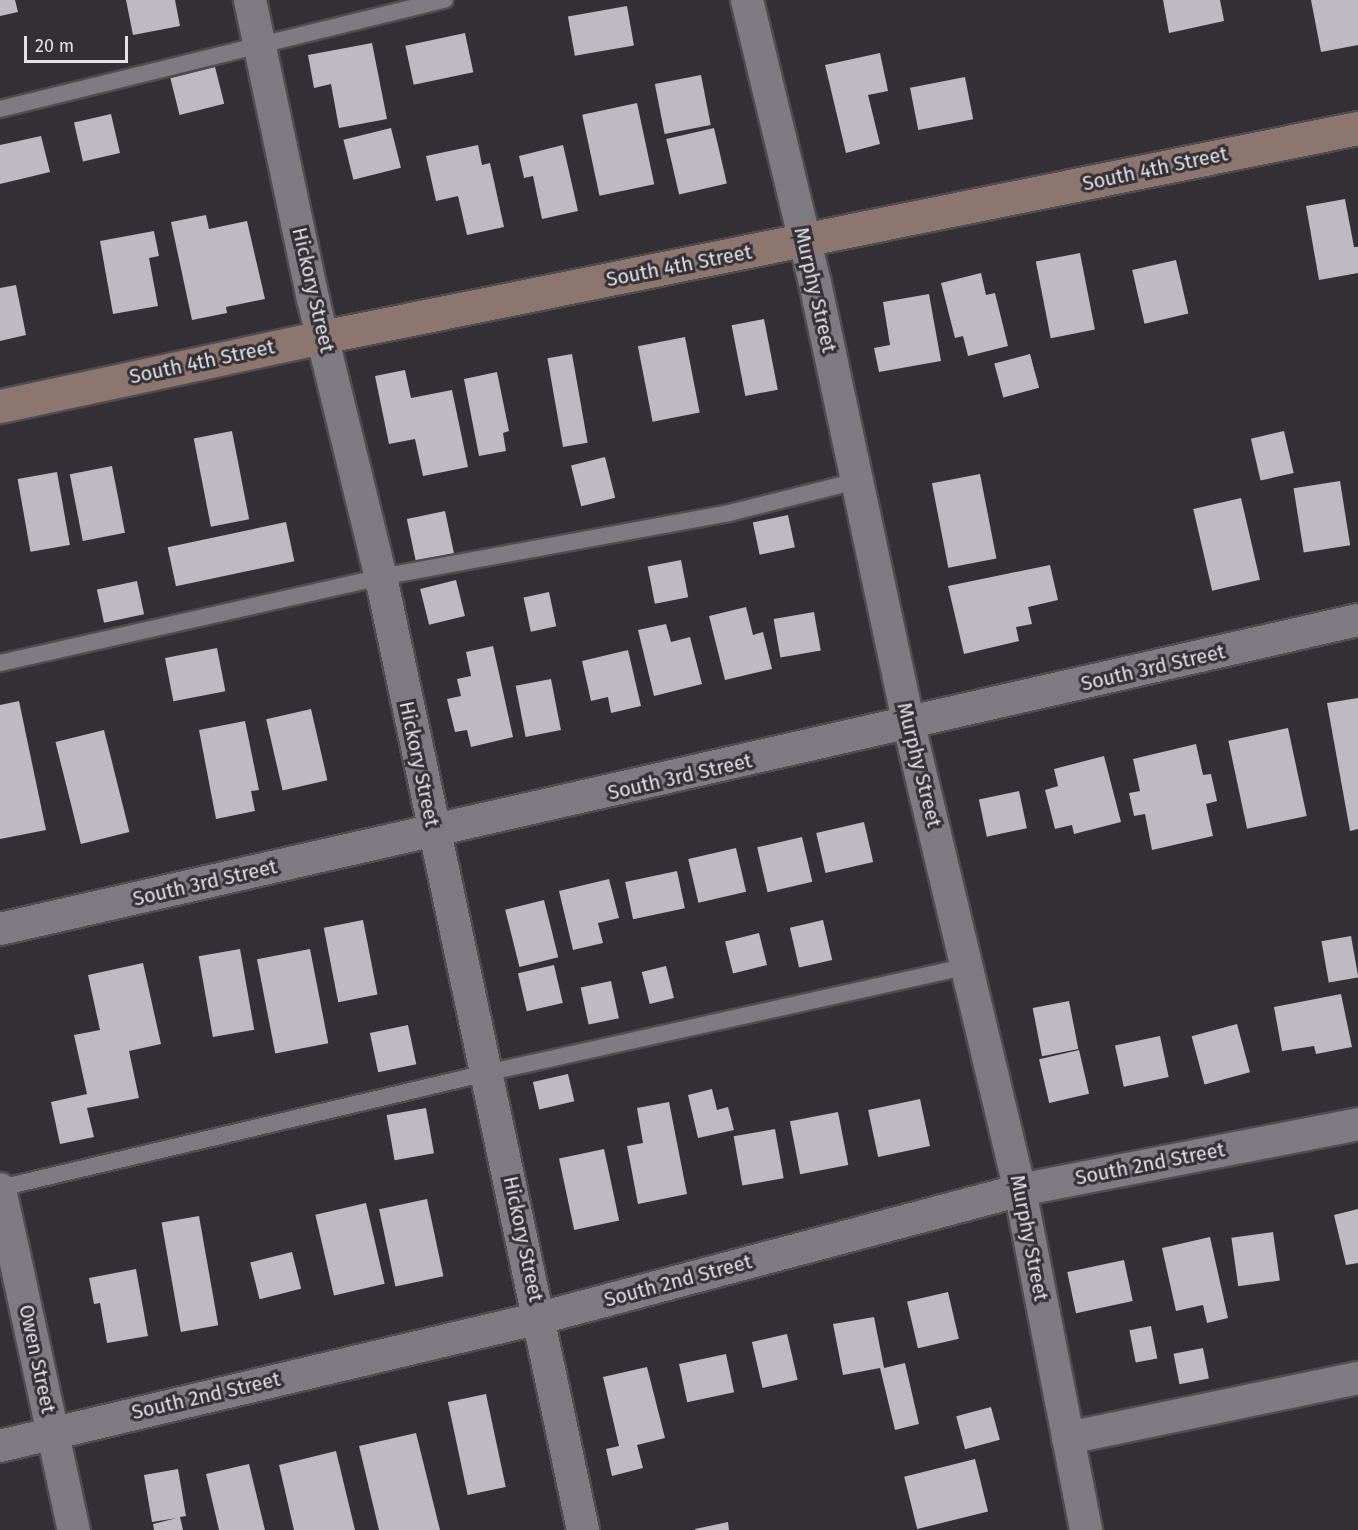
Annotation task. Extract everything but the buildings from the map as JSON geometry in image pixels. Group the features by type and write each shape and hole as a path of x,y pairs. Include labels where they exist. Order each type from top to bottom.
{"main road":[{"name":"South 4th Street","path":"0,406 322,337 1358,128"}],"street":[{"name":"Hickory Street","path":"250,0 322,337 381,577 432,832 540,1318 583,1530"},
{"name":"Murphy Street","path":"747,0 805,241 909,725 969,966 1020,1190 1086,1530"},
{"name":"South 3rd Street","path":"0,928 909,725 1358,620"},
{"name":"South 2nd Street","path":"0,1446 540,1318 1020,1190 1358,1124"},
{"name":"Owen Street","path":"0,1188 74,1530"},
{"path":"1068,1438 1358,1378"}],"lane":[{"path":"0,109 445,0"},
{"path":"0,663 381,577 729,513 856,481"},
{"path":"0,1188 486,1073 969,966"}]}
